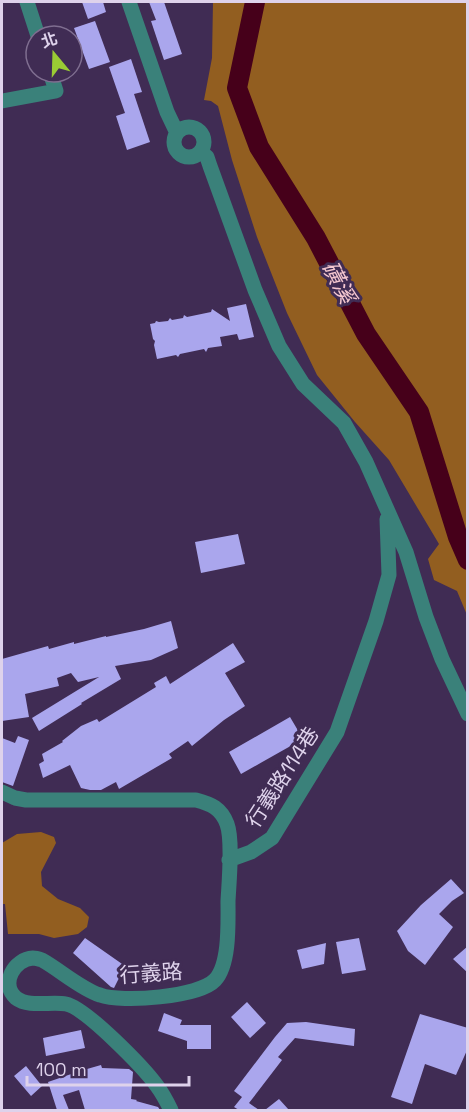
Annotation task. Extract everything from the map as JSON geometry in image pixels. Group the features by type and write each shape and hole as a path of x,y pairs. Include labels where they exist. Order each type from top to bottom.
{"street":[{"path":"27,2 34,24"},
{"path":"129,2 172,125 181,130 196,129 201,132 205,142 197,155"},
{"path":"2,101 56,91 54,84"},
{"path":"181,130 173,143 175,148 182,156 207,157 255,290 279,346 303,384 344,423 366,462 406,552 442,659 468,714"},
{"name":"行義路114巷","path":"229,860 251,852 272,838 337,732 376,621 389,575 387,510"},
{"name":"行義路","path":"2,792 26,800 196,800 211,804 220,812 227,824 229,860 225,956 221,971 206,987 166,997 101,996 42,960 32,958 21,962 12,970 8,980 11,991 17,999 28,1002 64,1003 77,1007 146,1072 159,1088 171,1110"}],"shaded area":[{"path":"213,2 467,2 467,615 457,591 434,580 428,559 439,544 389,460 317,375 287,313 257,237 232,160 218,106 211,101 204,100 212,58"},
{"path":"41,832 54,837 56,843 41,872 42,886 58,899 80,908 89,917 87,927 78,934 54,938 39,934 8,934 5,904 2,904 2,843 17,834"}],"building":[{"path":"82,2 103,2 106,12 88,19"},
{"path":"149,2 164,2 182,54 164,60 151,21 156,20"},
{"path":"95,21 110,62 89,69 84,55 84,25"},
{"path":"131,59 142,92 134,94 150,142 127,150 116,116 125,113 109,67"},
{"path":"246,304 254,337 239,340 237,334 220,337 222,346 208,348 206,352 204,349 180,354 178,357 176,355 157,359 150,324 156,321 168,321 170,318 172,320 183,318 184,315 187,317 211,312 212,309 230,321 227,308"},
{"path":"238,534 245,564 201,573 195,542"},
{"path":"171,621 178,648 151,660 115,666 121,679 39,731 32,718 99,677 78,682 71,673 57,678 59,686 25,694 29,717 2,721 2,659 48,646 49,649 74,642 74,644"},
{"path":"233,643 245,662 225,673 245,706 192,746 188,741 169,754 172,758 119,789 116,782 101,790 81,788 70,765 43,778 39,764 44,761 42,754 63,742 81,726 97,719 99,722 156,687 154,683 166,676 170,684"},
{"path":"290,717 303,739 241,774 229,752"},
{"path":"18,736 29,740 13,786 2,782 2,738 15,743"},
{"path":"451,879 464,893 439,914 453,927 425,965 408,951 397,931 421,905"},
{"path":"85,938 125,966 114,988 73,953"},
{"path":"359,938 366,970 342,974 336,942"},
{"path":"326,943 324,964 302,969 297,950"},
{"path":"468,946 468,973 453,959"},
{"path":"247,1002 266,1023 250,1038 231,1017"},
{"path":"164,1013 182,1020 180,1025 211,1025 211,1049 187,1049 187,1041 158,1031"},
{"path":"420,1014 468,1028 468,1048 456,1075 425,1064 412,1104 391,1097"},
{"path":"306,1022 355,1029 354,1046 295,1038 278,1057 282,1060 249,1103 259,1110 239,1110 234,1107 242,1097 234,1091 275,1037 287,1023"},
{"path":"81,1030 85,1048 46,1056 43,1038"},
{"path":"101,1065 102,1068 129,1069 133,1072 131,1099 158,1107 160,1110 85,1110 79,1090 63,1095 69,1110 57,1110 48,1082"},
{"path":"26,1066 42,1086 31,1096 14,1076"},
{"path":"279,1099 289,1110 265,1110"}],"waterway":[{"name":"磺溪","path":"255,2 237,88 259,147 316,238 366,334 419,412 458,537 468,560"}]}
